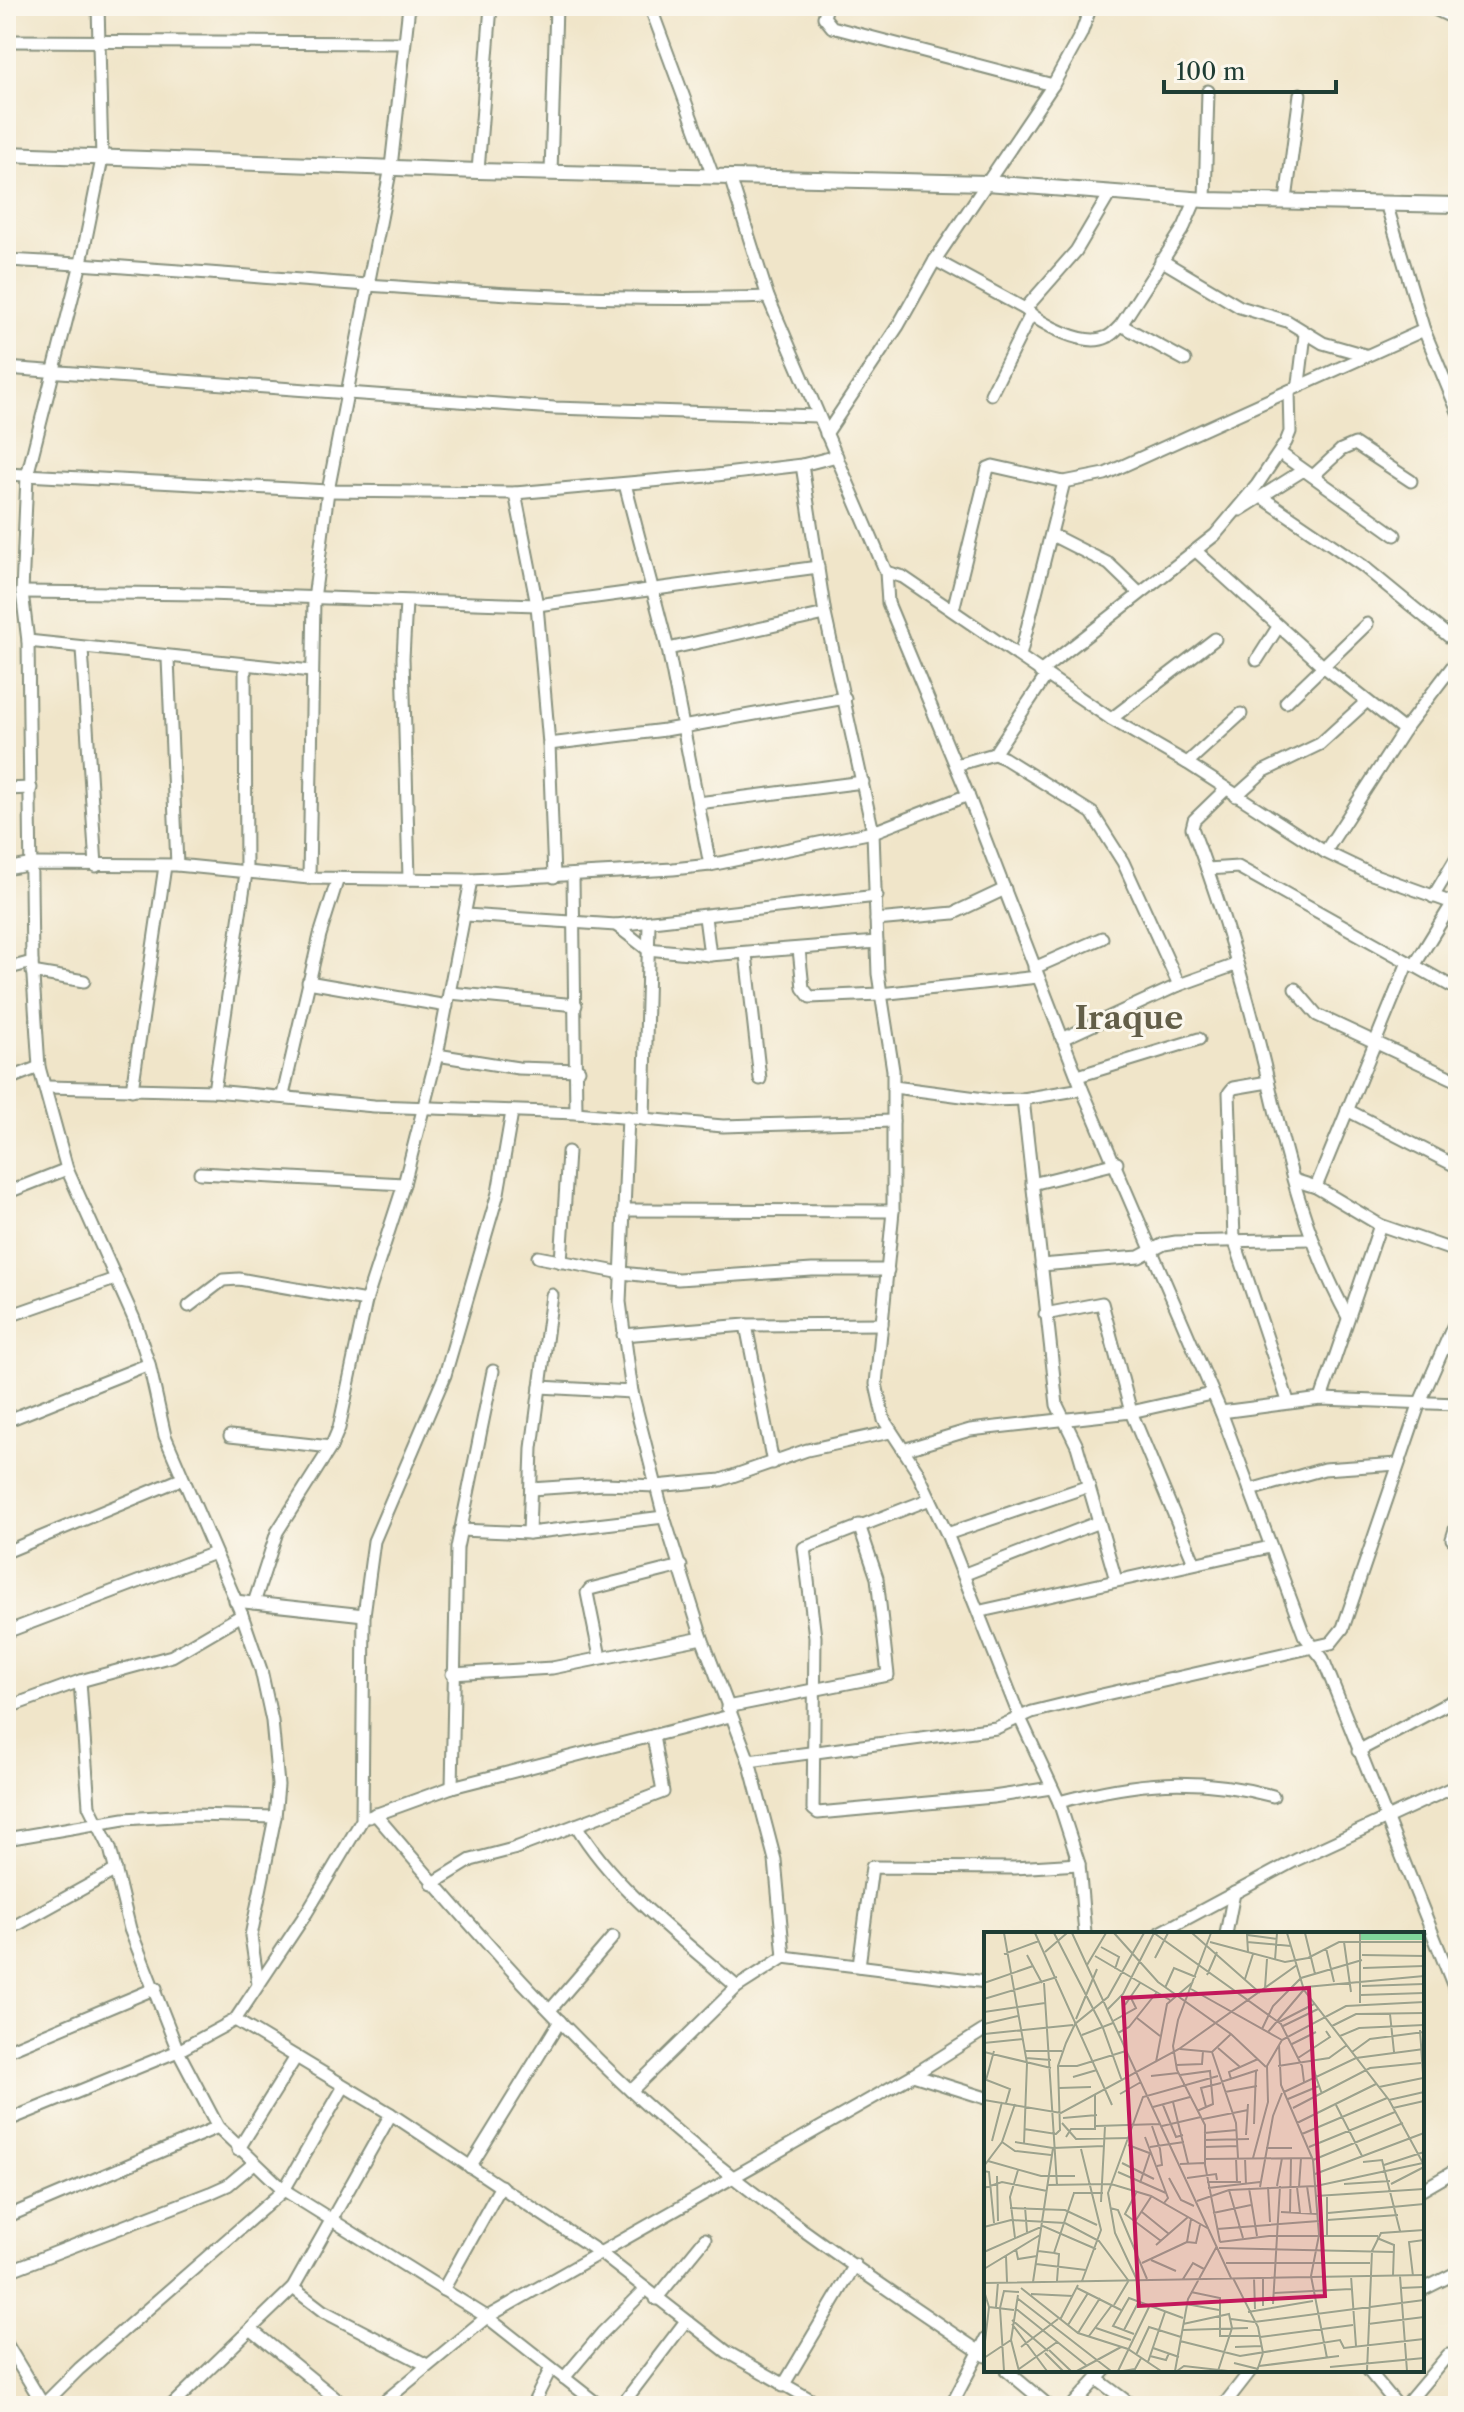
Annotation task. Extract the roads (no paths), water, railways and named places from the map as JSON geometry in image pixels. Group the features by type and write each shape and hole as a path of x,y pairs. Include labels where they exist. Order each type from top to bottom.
{"street":[{"path":"98,6 102,159 81,263 27,476 22,592 28,641 32,967 39,1067 47,1087 67,1169 149,1364 165,1436 242,1615 261,1670 272,1721 278,1785 275,1817 251,1936 258,1984"},
{"path":"309,878 314,599 328,491 391,167 409,6"},
{"path":"478,171 491,6"},
{"path":"551,173 556,6"},
{"path":"650,6 713,176"},
{"path":"827,6 824,17 832,27 1053,85"},
{"path":"826,434 898,326 935,260 1053,85 1091,6"},
{"path":"1428,6 1458,20"},
{"path":"6,41 404,43"},
{"path":"935,260 1055,328 1095,340 1109,336 1121,325 1201,199 1208,91"},
{"path":"1286,200 1300,94"},
{"path":"6,154 478,171 987,183 1109,195 1458,205"},
{"path":"730,177 768,297 886,572 888,603 968,795 1062,1039 1221,1412 1304,1635 1323,1659 1458,1997"},
{"path":"991,394 1028,312 1076,251 1109,195"},
{"path":"1386,203 1424,330 1458,412"},
{"path":"6,260 367,286 673,301 768,297"},
{"path":"1161,260 1240,307 1287,321 1323,343 1365,355"},
{"path":"1121,325 1185,360"},
{"path":"953,610 988,468 993,466 1064,482 1105,474 1424,330"},
{"path":"956,765 994,754 1043,674 1138,592 1196,551 1236,512 1280,453 1290,432 1294,387 1305,334"},
{"path":"6,368 597,411 817,416"},
{"path":"1236,512 1355,444 1411,481"},
{"path":"1280,453 1395,535"},
{"path":"6,474 328,491 515,493 802,465 837,456"},
{"path":"802,465 825,614 873,832 880,994 894,1087 893,1211 876,1384 890,1432 903,1450 947,1534 981,1611 1020,1718 1059,1802 1079,1864 1085,1932"},
{"path":"1020,656 1064,482"},
{"path":"625,484 668,649 710,865"},
{"path":"515,493 537,605 549,744 554,877"},
{"path":"1263,498 1363,566 1458,644"},
{"path":"1052,535 1109,564 1138,592"},
{"path":"1196,551 1323,666 1404,730"},
{"path":"22,592 537,605 818,567"},
{"path":"886,572 903,577 1111,719 1187,763 1325,852 1369,873 1455,904 1411,964 1375,1040 1316,1187"},
{"path":"406,602 403,658 409,879"},
{"path":"668,649 825,614"},
{"path":"1286,702 1367,624"},
{"path":"1257,660 1278,627"},
{"path":"1111,719 1215,639"},
{"path":"28,641 168,659 311,671"},
{"path":"82,649 96,866"},
{"path":"132,1090 171,866 168,659"},
{"path":"1325,852 1404,730 1458,659"},
{"path":"214,1091 246,873 245,667"},
{"path":"549,744 684,726 845,698"},
{"path":"1348,1317 1311,1239 1281,1144 1268,1082 1192,824 1230,793 1264,771 1320,744 1366,702"},
{"path":"1187,763 1241,714"},
{"path":"994,754 1072,798 1092,813 1123,862 1179,985"},
{"path":"698,803 863,782"},
{"path":"6,789 31,788"},
{"path":"6,869 33,864 171,866 309,878 471,880 573,876 710,865 873,832 968,795"},
{"path":"1433,897 1458,855"},
{"path":"1207,869 1238,867 1458,990"},
{"path":"573,876 572,923 579,1070 576,1113"},
{"path":"283,1095 308,982 338,878"},
{"path":"254,1603 277,1532 331,1447 339,1428 366,1301 404,1184 437,1055 471,880"},
{"path":"876,920 954,913 1005,889"},
{"path":"466,915 616,925 877,896"},
{"path":"705,917 710,955"},
{"path":"644,1119 649,923"},
{"path":"616,925 647,949 710,955 877,942"},
{"path":"799,949 807,996 880,994 1036,973 1102,938"},
{"path":"746,954 760,1079"},
{"path":"1062,1039 1179,985 1235,965"},
{"path":"6,969 32,967 84,981"},
{"path":"308,982 447,1006"},
{"path":"1295,989 1311,1011 1458,1081"},
{"path":"450,993 576,1005"},
{"path":"1078,1076 1199,1039"},
{"path":"437,1055 518,1068 579,1070"},
{"path":"6,1080 39,1067"},
{"path":"1268,1082 1233,1088 1229,1093 1231,1220 1234,1239 1288,1401"},
{"path":"47,1087 214,1091 423,1108 576,1113 723,1126 893,1121"},
{"path":"894,1087 992,1100 1023,1099 1082,1089"},
{"path":"1023,1099 1057,1405 1065,1418 1089,1486 1116,1580"},
{"path":"1347,1110 1458,1167"},
{"path":"6,2121 178,2051 235,2020 307,1912 362,1820 364,1615 370,1562 380,1519 445,1375 498,1193 512,1112"},
{"path":"628,1117 622,1273 623,1335 632,1392 664,1517 702,1638 749,1761 775,1860 784,1957"},
{"path":"561,1262 568,1152"},
{"path":"1032,1184 1117,1163"},
{"path":"6,1193 67,1169"},
{"path":"200,1173 404,1184"},
{"path":"1294,1180 1316,1187 1380,1225 1458,1252"},
{"path":"624,1210 893,1211"},
{"path":"1321,1399 1380,1225"},
{"path":"1041,1265 1139,1257 1176,1242 1311,1239"},
{"path":"538,1257 622,1273 696,1279 812,1270 888,1270"},
{"path":"6,1317 115,1279"},
{"path":"189,1306 223,1280 239,1279 366,1301"},
{"path":"529,1533 540,1387 552,1295"},
{"path":"1045,1314 1102,1303 1131,1412 1194,1562"},
{"path":"749,1761 996,1728 1097,1696 1331,1643 1343,1628 1420,1402 1457,1317"},
{"path":"623,1335 746,1325 882,1324"},
{"path":"746,1325 773,1463"},
{"path":"6,1421 149,1364"},
{"path":"452,1787 452,1674 460,1530 493,1371"},
{"path":"540,1387 632,1392"},
{"path":"903,1450 970,1430 1131,1412 1211,1394"},
{"path":"1221,1412 1321,1399 1458,1404"},
{"path":"531,1489 605,1484 656,1486 721,1480 820,1446 890,1432"},
{"path":"230,1436 331,1447"},
{"path":"1250,1490 1324,1469 1398,1464"},
{"path":"6,1552 181,1479"},
{"path":"947,1534 1089,1486"},
{"path":"930,1499 804,1548 815,1637 813,1809 818,1813 993,1797 1051,1788"},
{"path":"460,1530 529,1533 664,1517"},
{"path":"1452,1539 1458,1520"},
{"path":"965,1574 1099,1522"},
{"path":"362,1820 452,1787 653,1736 728,1711 816,1687 885,1676 889,1672 877,1578 859,1525"},
{"path":"981,1611 1270,1547"},
{"path":"6,1632 214,1553"},
{"path":"600,1657 587,1593 590,1589 681,1566"},
{"path":"235,1601 364,1615"},
{"path":"6,1708 80,1681 172,1656 242,1615"},
{"path":"452,1674 552,1668 702,1638"},
{"path":"80,1681 87,1797 95,1823 110,1848 130,1929 156,1988 178,2051 218,2127 238,2150 284,2190 487,2317 600,2406"},
{"path":"1358,1751 1458,1698"},
{"path":"432,1884 471,1860 513,1849 663,1792 653,1736"},
{"path":"1059,1802 1167,1781 1232,1785 1273,1796"},
{"path":"1162,1932 1385,1817 1458,1785"},
{"path":"375,1814 432,1884 560,2021 631,2091 780,2214 982,2354 951,2406"},
{"path":"6,1832 6,1839 95,1823 191,1815 275,1817"},
{"path":"576,1825 602,1862 631,1892 737,1987"},
{"path":"859,1966 872,1867 1014,1868 1079,1864"},
{"path":"6,1931 116,1870"},
{"path":"1226,1932 1234,1893"},
{"path":"551,2009 613,1937"},
{"path":"631,2091 737,1987 784,1957 984,1982"},
{"path":"6,2051 156,1988"},
{"path":"235,2020 343,2088 391,2114 501,2186 599,2252 685,2322 783,2386 822,2406"},
{"path":"470,2167 560,2021"},
{"path":"385,2404 427,2365 487,2317 913,2075 984,2030"},
{"path":"238,2150 296,2057"},
{"path":"913,2075 984,2097"},
{"path":"6,2343 43,2405 284,2190 343,2088"},
{"path":"178,2404 293,2288 391,2114"},
{"path":"6,2217 218,2127"},
{"path":"6,2272 210,2193 228,2185 253,2164"},
{"path":"1424,2189 1458,2169"},
{"path":"443,2290 501,2186"},
{"path":"656,2299 705,2239"},
{"path":"783,2386 855,2265"},
{"path":"1424,2289 1458,2272"},
{"path":"293,2288 323,2311 427,2365"},
{"path":"564,2378 607,2327 646,2289"},
{"path":"621,2406 685,2322"},
{"path":"253,2331 345,2406"},
{"path":"1405,2406 1448,2355"},
{"path":"532,2406 551,2368"},
{"path":"1008,2372 1049,2406"},
{"path":"1223,2406 1249,2372"},
{"path":"1370,2372 1398,2406"},
{"path":"1072,2406 1101,2375 1133,2406"}],"district":[{"name":"Iraque","path":"1129,1017"}]}
